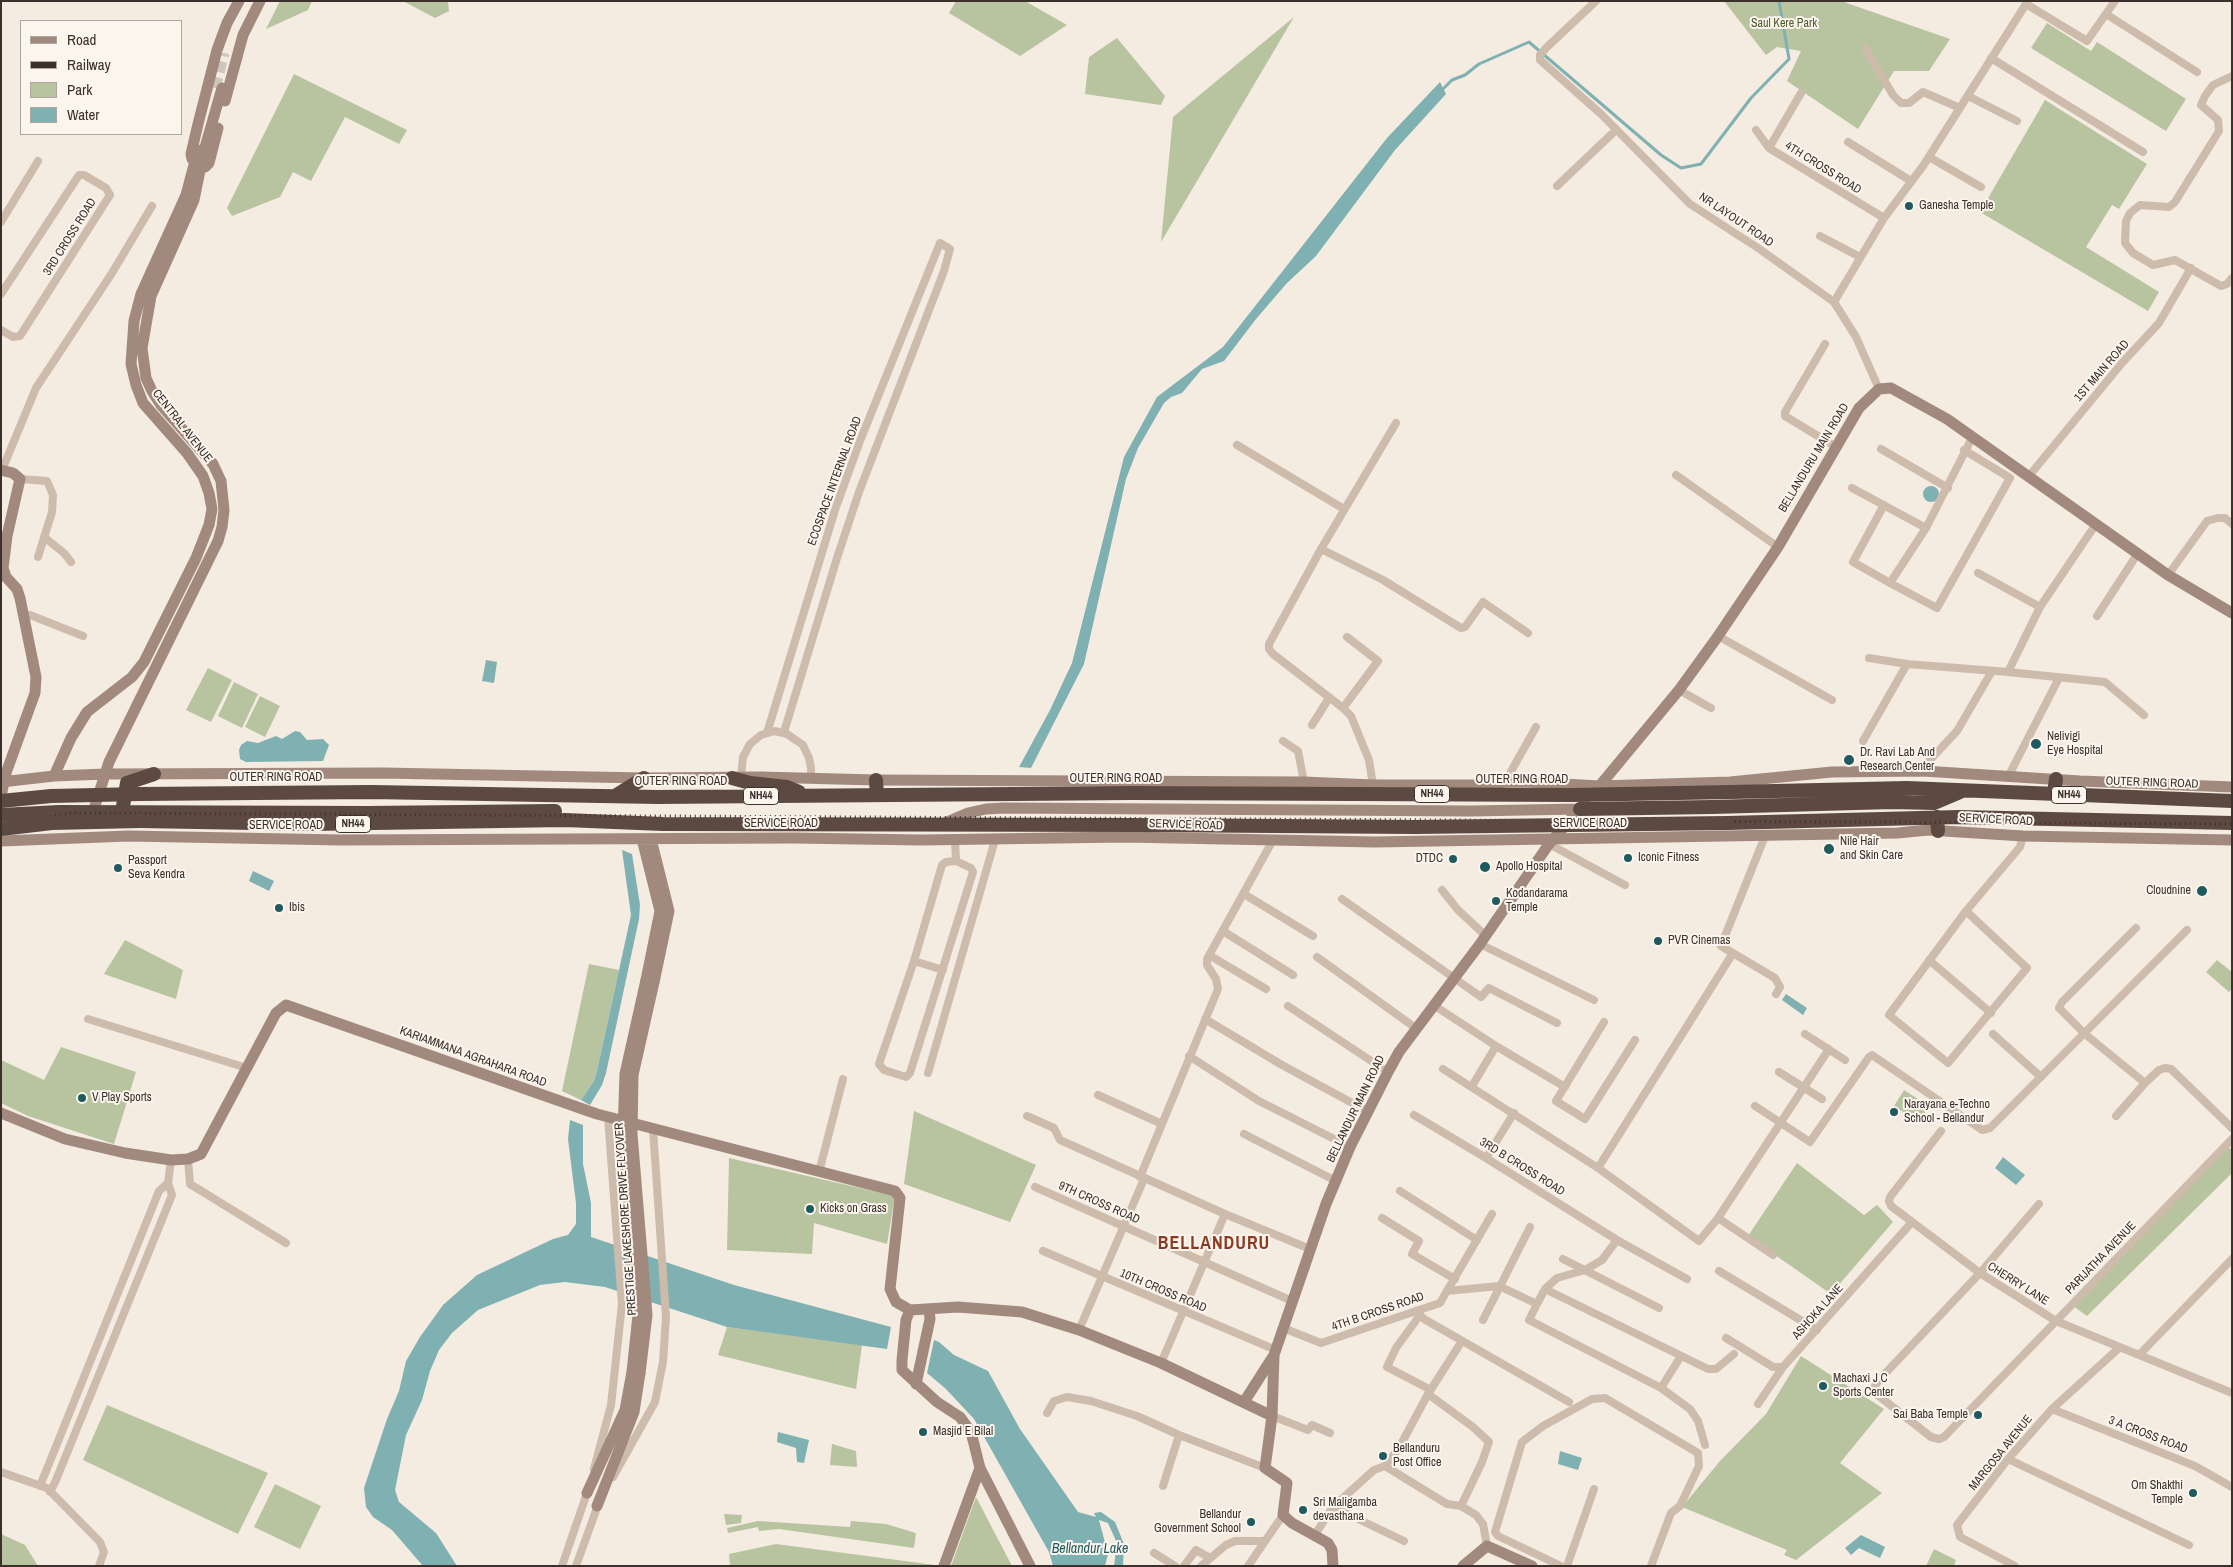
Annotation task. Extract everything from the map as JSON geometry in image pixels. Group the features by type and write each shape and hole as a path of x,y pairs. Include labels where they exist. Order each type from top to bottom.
{"highway":[{"path":"122,812 127,783 154,774"},
{"path":"614,797 644,778"},
{"path":"736,778 750,783 787,787 810,796"},
{"path":"2054,794 2056,779"},
{"path":"876,780 877,795"},
{"name":"OUTER RING ROAD","path":"1,801 51,796 371,792 614,797 1132,793 1572,795 1907,788 2232,801"},
{"path":"1580,809 1892,802 1934,803 1966,790"},
{"path":"1,815 93,812 368,813 561,811 597,821"},
{"name":"NH44","path":"1,830 67,822 140,821 310,824 597,821 759,831 940,825 1524,826 1727,823 2232,823"}],"street":[{"path":"239,1 217,50 191,154 196,170 209,163 243,36 260,1"},
{"path":"247,1 227,54 252,1"},
{"name":"NR LAYOUT ROAD","path":"1596,1 1547,47 1540,57 1690,204 1758,248 1834,302 1856,337 1879,388"},
{"path":"1834,302 1884,218 1929,157 2026,4 2087,41 2115,1"},
{"path":"2106,14 2197,72"},
{"path":"1865,48 1893,95 1901,103 1910,103 1923,92 1960,108"},
{"path":"1991,58 2143,152"},
{"path":"2232,76 2213,85 2205,96 2201,105 2218,120 2219,131 2175,202 2169,207 2140,205 2130,212 2126,221 2125,243 2133,254 2153,265 2175,260 2221,286 2228,284 2232,278"},
{"name":"CENTRAL AVENUE","path":"54,776 71,738 87,712 132,677 144,662 196,558 209,525 212,509 203,476 187,453 143,403 131,364 134,321 141,294 196,170 218,88"},
{"path":"1769,148 1801,93"},
{"path":"1968,96 2017,121"},
{"path":"1557,186 1616,130"},
{"name":"4TH CROSS ROAD","path":"1756,130 1769,148 1884,218"},
{"path":"1848,142 1911,181"},
{"path":"1929,157 1981,187"},
{"path":"1,222 38,161"},
{"name":"CENTRAL AVENUE","path":"93,836 93,812 105,774 134,708 218,541 224,510 221,480 213,464 161,405 146,378 143,363 142,348 151,296 194,200 196,170"},
{"name":"3RD CROSS ROAD","path":"1,294 78,175 90,178 108,191 110,195 20,336 13,337 1,330"},
{"path":"38,557 52,512 54,495 48,481 20,479 13,473 2,470 36,388 112,274 152,206"},
{"path":"1820,236 1860,257"},
{"name":"ECOSPACE INTERNAL ROAD","path":"767,733 798,627 844,486 884,382 933,265 940,243 950,249 944,271"},
{"path":"784,732 859,492 944,271 933,265"},
{"name":"1ST MAIN ROAD","path":"2029,476 2159,322 2191,268"},
{"path":"920,296 933,302"},
{"path":"1825,344 1785,416 1836,448"},
{"path":"884,382 899,388"},
{"path":"1879,388 1891,388 1909,396 1973,436 2168,575 2232,613"},
{"name":"BELLANDURU MAIN ROAD","path":"1580,809 1679,690 1718,636 1778,547 1859,408 1879,388"},
{"path":"1373,785 1369,760 1351,716 1274,654 1269,649 1269,644 1321,549 1396,423"},
{"path":"1890,583 1926,528 1948,488 1964,450 1973,436"},
{"path":"1237,445 1344,509"},
{"path":"1881,449 1948,488"},
{"path":"1884,505 1853,562 1937,608 2010,478 1964,450"},
{"path":"1676,475 1778,547"},
{"path":"1,796 2,782 35,693 34,664 24,616 17,589 6,577 3,568 7,536 20,479"},
{"path":"844,486 859,492"},
{"path":"1852,488 1926,528"},
{"path":"2168,575 2207,521 2225,518 2232,524"},
{"path":"2008,672 2040,607 2096,524"},
{"path":"44,538 64,552 71,562"},
{"path":"1321,549 1383,580 1461,628 1465,627 1483,602 1528,633"},
{"path":"2097,616 2138,553"},
{"path":"1978,573 2040,607"},
{"path":"24,616 30,615 83,636"},
{"path":"1718,636 1832,700"},
{"path":"1343,708 1378,661 1347,637"},
{"path":"1869,658 1908,664 2105,682 2144,715"},
{"path":"1863,741 1908,664"},
{"path":"1923,771 1929,761 1956,732 1992,671"},
{"path":"2009,775 2059,678"},
{"path":"1679,690 1710,708"},
{"path":"1312,725 1329,698"},
{"path":"1472,840 1501,796 1505,782 1536,727"},
{"path":"736,778 750,744 767,733 784,732 802,745 811,765 810,779"},
{"path":"1283,741 1298,751 1304,782"},
{"path":"2,782 54,776 105,774 383,773 644,778 1304,782 1373,785 1484,785 1505,782 1600,786 1730,782 1832,772 1923,771 2232,787"},
{"path":"940,825 968,813 1004,808 1580,809"},
{"name":"BELLANDUR MAIN ROAD","path":"1244,1402 1275,1352 1310,1249 1336,1181 1367,1111 1388,1072 1552,841 1580,809"},
{"name":"SERVICE ROAD","path":"1,841 93,836 255,840 647,839 759,831 954,840 1125,837 1272,840 1552,841 1765,836 1937,824 2023,836 2232,840"},
{"path":"1765,836 1721,946 1775,978 1780,987 1776,994"},
{"path":"1966,910 2026,967 1991,1013 1948,1063 1889,1014 1966,910 2020,848 2023,836"},
{"name":"PRESTIGE LAKESHORE DRIVE FLYOVER","path":"596,1506 634,1412 638,1315 623,1134 625,1074 650,981 660,911 647,839"},
{"path":"954,840 956,861"},
{"path":"928,1073 995,840"},
{"path":"1079,1330 1142,1178 1189,1056 1218,989 1216,979 1208,965 1209,955 1272,840"},
{"path":"1552,841 1625,885"},
{"path":"956,861 971,868 973,872 943,970 910,1073 906,1077 884,1070 880,1064 914,961 942,865 946,862 956,861"},
{"path":"1442,890 1483,940 1594,1000"},
{"path":"1244,894 1313,936"},
{"path":"1342,899 1481,997 1489,988 1557,1023"},
{"path":"2136,928 2059,1005 2059,1008 2085,1034 2145,1083"},
{"path":"1756,1106 1810,1142 1870,1056 1982,1130 1990,1128 2187,930"},
{"path":"1223,931 1293,975"},
{"path":"1598,1168 1733,953"},
{"path":"1209,955 1266,989"},
{"path":"1317,957 1417,1029"},
{"path":"1929,960 1991,1013"},
{"path":"914,961 943,970"},
{"name":"KARIAMMANA AGRAHARA ROAD","path":"188,1159 201,1154 276,1013 286,1005 602,1116 895,1191 900,1198 890,1289 896,1302 908,1315"},
{"path":"1288,1006 1388,1072"},
{"path":"1435,1006 1496,1046 1565,1087"},
{"path":"88,1018 247,1068"},
{"path":"1205,1019 1282,1065 1367,1111"},
{"path":"1604,1022 1556,1101 1586,1119 1635,1040"},
{"path":"1804,1034 1845,1060"},
{"path":"1993,1034 2041,1077"},
{"path":"1472,1086 1496,1046"},
{"path":"1443,1069 1598,1168 1699,1241 1718,1218 1829,1050"},
{"path":"1189,1056 1259,1100 1350,1147"},
{"path":"2116,1116 2145,1083 2159,1070 2165,1068 2171,1069 2232,1128"},
{"path":"1779,1072 1822,1099"},
{"path":"819,1172 843,1079"},
{"path":"1098,1094 1162,1124"},
{"path":"1,1113 65,1139 125,1154 171,1160 188,1159 190,1184 286,1243"},
{"path":"1486,1158 1514,1113"},
{"name":"3RD B CROSS ROAD","path":"1414,1115 1617,1240 1687,1279"},
{"path":"562,1566 587,1493 611,1405 622,1304 602,1116"},
{"path":"1027,1116 1054,1128 1060,1140 1142,1178 1310,1249"},
{"path":"576,1566 596,1506 656,1402 663,1362 666,1317 654,1129"},
{"name":"CHERRY LANE","path":"1940,1131 1890,1197 1891,1206 1980,1273 2056,1321 2232,1393"},
{"path":"1244,1134 1336,1181"},
{"name":"PARIJATHA AVENUE","path":"1980,1273 1879,1380 1873,1389 1875,1393 1931,1437 1939,1439 1944,1437 2232,1139"},
{"path":"50,1492 172,1195 168,1183 171,1160"},
{"path":"40,1486 158,1190 168,1183"},
{"name":"9TH CROSS ROAD","path":"1035,1187 1292,1301"},
{"path":"1400,1191 1477,1240"},
{"path":"1980,1273 2039,1204"},
{"path":"1161,1363 1225,1214"},
{"name":"4TH B CROSS ROAD","path":"1283,1328 1321,1343 1418,1313 1440,1303 1492,1214"},
{"path":"1382,1218 1419,1242 1412,1254 1455,1279"},
{"path":"1718,1218 1773,1255"},
{"name":"ASHOKA LANE","path":"1758,1404 1783,1367 1912,1222"},
{"path":"1483,1320 1530,1227"},
{"path":"1617,1240 1602,1260 1585,1270 1556,1278 1545,1289 1529,1320 1661,1388 1690,1409 1698,1421 1705,1445"},
{"name":"10TH CROSS ROAD","path":"1043,1251 1275,1352"},
{"path":"1563,1259 1659,1308"},
{"path":"2139,1355 2232,1259"},
{"path":"1719,1271 1817,1330"},
{"path":"1447,1291 1499,1286 1537,1304"},
{"path":"1545,1289 1708,1369 1716,1369 1734,1354"},
{"path":"1030,1566 980,1468 971,1432 960,1418 916,1384 902,1370 908,1315 930,1315 958,1307 1022,1312 1079,1330 1161,1363 1272,1416 1308,1430 1312,1425 1330,1433"},
{"path":"1461,1506 1482,1462 1489,1442 1429,1392 1387,1367 1396,1348 1418,1313 1462,1341 1569,1402"},
{"path":"916,1384 930,1315"},
{"path":"1726,1338 1773,1366 1783,1367"},
{"path":"1314,1536 1333,1507 1374,1470 1386,1466 1412,1426 1429,1392 1462,1341"},
{"name":"MARGOSA AVENUE","path":"2015,1566 1960,1537 1957,1527 2008,1460 2052,1409 2119,1348"},
{"path":"1265,1468 1272,1416 1275,1352"},
{"path":"1661,1388 1681,1356"},
{"name":"PRESTIGE LAKESHORE DRIVE FLYOVER","path":"587,1493 625,1410 636,1373"},
{"path":"1047,1413 1054,1401 1067,1397 1091,1401 1137,1416 1178,1435 1265,1468 1288,1483 1283,1515 1248,1566"},
{"path":"1561,1566 1498,1536 1495,1532 1522,1442 1543,1426 1592,1399 1605,1398 1698,1453 1699,1466 1680,1506 1671,1513 1652,1566"},
{"name":"3 A CROSS ROAD","path":"2052,1409 2195,1466 2232,1487"},
{"path":"1163,1486 1178,1435"},
{"path":"2008,1460 2189,1545"},
{"path":"1386,1466 1447,1504 1461,1506 1476,1515 1482,1524 1487,1546"},
{"path":"944,1566 980,1468"},
{"path":"1,1472 40,1486 50,1492 100,1542 104,1552 99,1566"},
{"path":"1567,1566 1594,1489"},
{"path":"1333,1507 1404,1541"},
{"path":"1283,1515 1292,1523 1328,1543 1332,1550 1333,1566"},
{"path":"1201,1566 1235,1540 1265,1541"},
{"path":"1463,1566 1487,1546"},
{"path":"1487,1546 1532,1566"},
{"path":"1184,1566 1196,1550 1210,1558"},
{"path":"1154,1553 1175,1566"}],"green space":[{"path":"280,1 312,1 308,10 266,29"},
{"path":"403,1 448,1 449,11 435,18"},
{"path":"956,1 1025,1 1067,25 1020,56 949,13"},
{"name":"Saul Kere Park","path":"1724,1 1841,1 1950,39 1929,71 1894,71 1858,129 1787,81 1801,51 1777,47 1766,55"},
{"path":"1294,17 1161,242 1173,117"},
{"path":"2047,23 2091,51 2097,42 2186,99 2166,131 2031,48"},
{"path":"1117,38 1165,96 1161,105 1085,94 1089,57"},
{"path":"294,74 407,130 399,144 345,117 311,181 293,172 280,197 232,216 227,208"},
{"path":"2045,100 2147,164 2119,209 2112,205 2086,247 2159,292 2148,311 1980,212"},
{"path":"208,668 232,680 211,722 186,710"},
{"path":"234,682 258,694 242,728 218,716"},
{"path":"260,696 280,706 265,737 245,727"},
{"path":"125,940 183,970 176,999 104,974"},
{"path":"2217,960 2232,972 2232,989 2229,992 2206,972"},
{"path":"589,964 619,970 597,1071 594,1081 581,1100 562,1091"},
{"name":"V Play Sports","path":"61,1047 136,1072 114,1144 28,1116 1,1103 1,1060 44,1080"},
{"path":"1904,1090 1929,1106 1919,1122 1894,1106"},
{"path":"914,1111 1036,1165 1010,1222 904,1184"},
{"path":"2228,1147 2232,1150 2232,1173 2087,1316 2073,1306"},
{"name":"Kicks on Grass","path":"729,1158 895,1196 887,1244 814,1223 812,1254 727,1250"},
{"path":"1797,1163 1864,1215 1877,1205 1893,1222 1831,1294 1748,1236"},
{"path":"727,1327 862,1345 856,1389 718,1355"},
{"path":"1801,1356 1884,1409 1840,1463 1882,1493 1796,1560 1784,1555 1787,1550 1682,1507 1720,1461 1766,1414"},
{"path":"107,1405 268,1473 238,1534 83,1460"},
{"path":"832,1444 856,1451 857,1467 830,1465"},
{"path":"275,1484 321,1506 300,1549 254,1527"},
{"path":"976,1497 1012,1566 951,1566"},
{"path":"724,1514 742,1515 741,1523 726,1525"},
{"path":"758,1521 850,1527 851,1521 886,1524 916,1533 914,1548 779,1529 759,1531 758,1527 728,1533 727,1528"},
{"path":"1,1534 25,1545 38,1566 1,1566"},
{"path":"776,1544 935,1565 730,1566 729,1554"},
{"path":"1934,1549 1956,1560 1954,1566 1926,1566"}],"water":[{"path":"1440,82 1446,94 1395,150 1316,256 1287,283 1224,361 1202,369 1182,393 1171,397 1164,403 1138,448 1126,479 1084,664 1031,768 1019,767 1050,710 1072,663 1124,457 1157,397 1223,347 1387,138"},
{"path":"1931,486 1939,494 1931,502 1923,494"},
{"path":"486,660 497,662 494,683 482,681"},
{"path":"295,731 300,732 307,740 323,739 329,745 323,761 246,762 240,759 239,750 241,745 247,741 258,743 276,736 282,739"},
{"path":"622,850 632,854 640,905 639,919 606,1073 602,1085 590,1105 581,1100 594,1081 597,1071 631,915"},
{"path":"253,871 274,881 269,891 249,881"},
{"path":"1786,994 1807,1008 1803,1015 1782,1000"},
{"path":"570,1120 583,1125 583,1164 591,1203 591,1237 734,1285 891,1327 887,1349 727,1327 605,1287 565,1282 540,1285 478,1310 452,1333 439,1350 430,1371 422,1400 406,1435 395,1490 399,1502 436,1533 457,1566 423,1566 392,1530 373,1517 366,1507 364,1488 387,1419 399,1391 406,1361 420,1337 443,1305 477,1275 553,1239 568,1235 576,1224 576,1203 568,1139"},
{"path":"2003,1157 2025,1175 2016,1185 1995,1168"},
{"name":"Bellandur Lake","path":"934,1340 954,1355 988,1371 1020,1429 1078,1512 1096,1517 1094,1513 1101,1512 1115,1522 1124,1544 1123,1566 1114,1566 1117,1543 1108,1523 1099,1520 1108,1554 1105,1566 1053,1566 1049,1552 974,1419 946,1389 927,1373"},
{"path":"778,1432 809,1440 804,1463 797,1462 796,1448 777,1442"},
{"path":"1560,1451 1582,1458 1578,1470 1558,1464"},
{"path":"1861,1535 1885,1547 1880,1558 1859,1548 1851,1555 1845,1548"}],"waterway":[{"path":"1441,91 1452,80 1465,75 1479,64 1529,42 1661,155 1681,168 1701,164 1751,98 1789,59 1779,1"}],"tunnel":[{"path":"215,88 224,53"}],"railway":[{"path":"1,826 71,813 2232,824"}],"place":[{"name":"Ganesha Temple","path":"1909,206"},
{"name":"Nelivigi Eye Hospital","path":"2036,744"},
{"name":"Dr. Ravi Lab And Research Center","path":"1849,760"},
{"name":"Nile Hair and Skin Care","path":"1829,849"},
{"name":"Iconic Fitness","path":"1628,858"},
{"name":"DTDC","path":"1453,859"},
{"name":"Apollo Hospital","path":"1485,867"},
{"name":"Passport Seva Kendra","path":"118,868"},
{"name":"Cloudnine","path":"2202,891"},
{"name":"Kodandarama Temple","path":"1496,901"},
{"name":"Ibis","path":"279,908"},
{"name":"PVR Cinemas","path":"1658,941"},
{"name":"V Play Sports","path":"82,1098"},
{"name":"Narayana e-Techno School - Bellandur","path":"1894,1112"},
{"name":"Kicks on Grass","path":"810,1209"},
{"name":"Machaxi J C Sports Center","path":"1823,1386"},
{"name":"Sai Baba Temple","path":"1978,1415"},
{"name":"Masjid E Bilal","path":"923,1432"},
{"name":"Bellanduru Post Office","path":"1383,1456"},
{"name":"Om Shakthi Temple","path":"2193,1493"},
{"name":"Sri Maligamba devasthana","path":"1303,1510"},
{"name":"Bellandur Government School","path":"1251,1522"}],"district":[{"name":"BELLANDURU","path":"1214,1244"}]}
